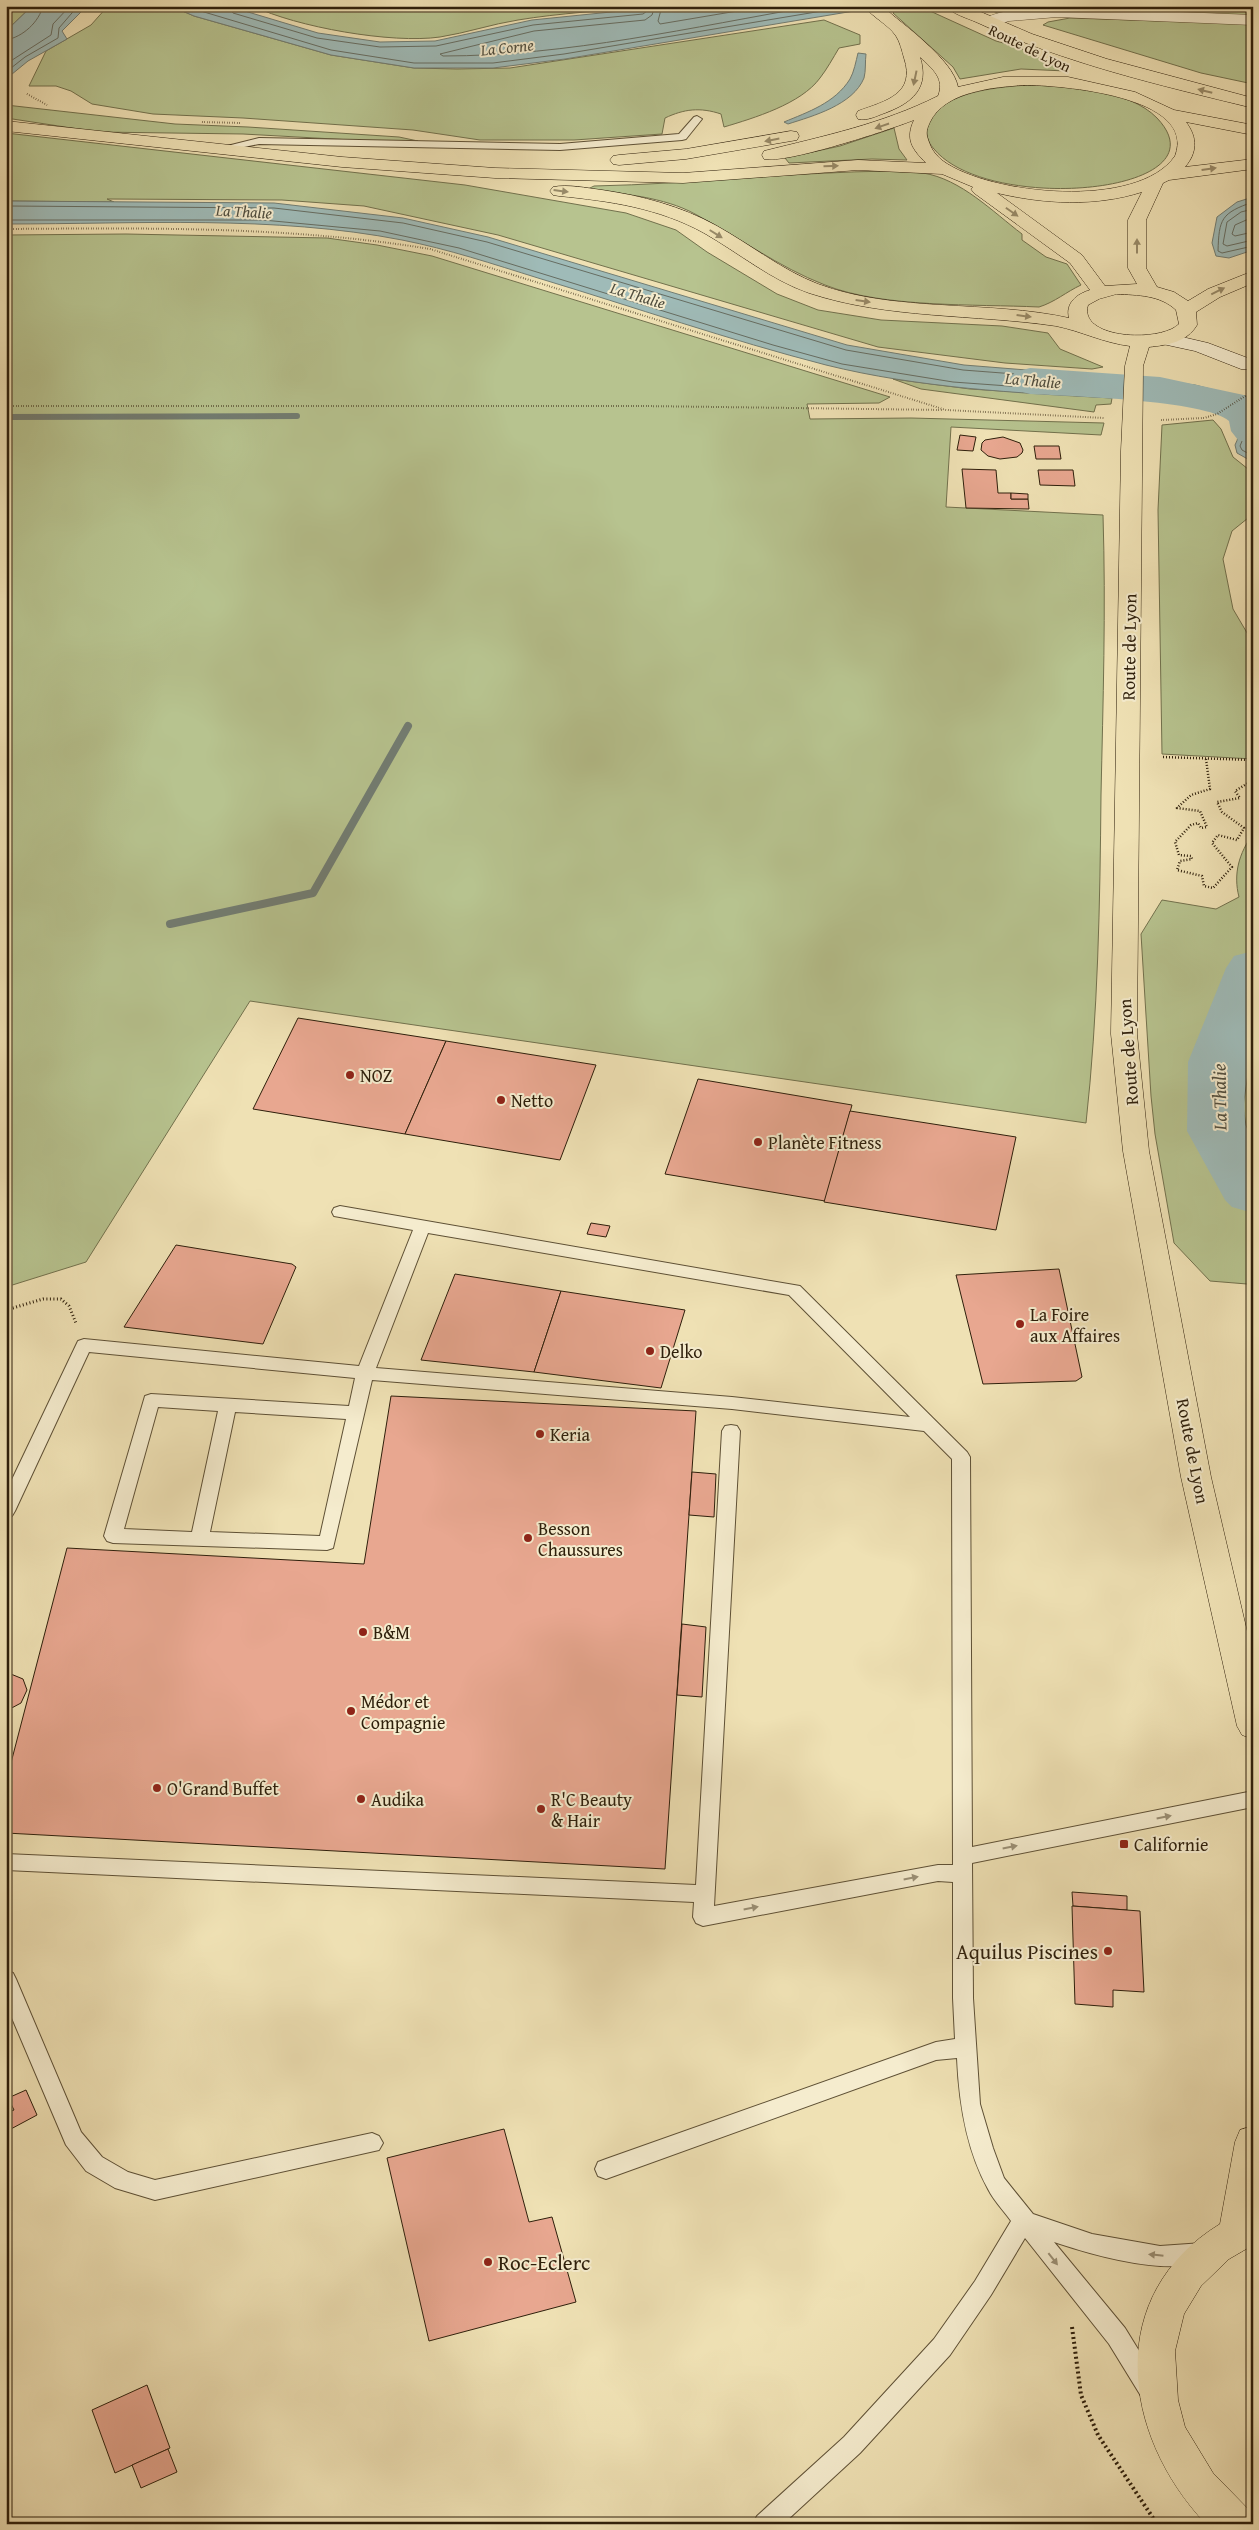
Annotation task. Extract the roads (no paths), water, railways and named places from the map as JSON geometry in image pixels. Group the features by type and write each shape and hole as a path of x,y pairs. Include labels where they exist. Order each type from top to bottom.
{"main road":[{"name":"Route de Lyon","path":"942,6 1118,91"},
{"path":"954,6 990,22 1087,58 1253,103"},
{"path":"878,11 934,61 948,78 950,87 945,98"},
{"path":"263,154 410,160 564,162 646,158 745,145 838,124 898,100 912,89 917,77 912,52 902,32"},
{"path":"643,175 799,150 856,135 928,109 945,98 979,87 1012,82 1066,82 1118,91 1146,101 1168,114 1180,126 1187,139 1186,152 1179,164 1160,178 1137,220 1137,268 1150,291"},
{"path":"928,109 919,120 916,132 919,145 928,157 943,169 974,183 1008,191 1055,197 1111,193 1160,178 1253,164"},
{"path":"1168,114 1253,130"},
{"path":"6,126 392,166 544,175 643,175 683,178 858,165 943,169"},
{"path":"392,166 448,178 601,196 666,210 691,219 762,264 813,289 846,298 898,305 1038,317 1087,328"},
{"path":"974,183 988,196 1058,244 1076,259 1102,292"},
{"path":"1188,315 1178,302 1166,296 1150,291 1133,289 1102,292 1091,296 1078,307 1080,321 1096,333 1121,340 1141,342 1165,339 1182,331 1188,315 1214,293 1253,276"},
{"name":"Route de Lyon","path":"1121,340 1134,368"},
{"name":"Route de Lyon","path":"1141,342 1134,368 1125,836 1124,1034 1136,1151 1196,1477 1253,1726"},
{"path":"1229,2521 1183,2465 1160,2408 1156,2349 1172,2296 1204,2253 1245,2230 1253,2142"}],"street":[{"path":"990,22 1007,16 1057,12 1253,20"},
{"path":"1188,315 1250,366"},
{"path":"1165,339 1201,347 1250,366"}],"lane":[{"path":"220,149 259,140 371,145 560,147 682,137 697,119"},
{"path":"340,1212 794,1290 961,1457 963,1998 970,2104 982,2148 996,2184 1023,2221 1117,2336 1160,2408"},
{"path":"356,1414 151,1400 113,1536 327,1543 356,1414 365,1373 423,1226"},
{"path":"6,1512 84,1345 365,1373 732,1403 928,1425"},
{"path":"200,1538 228,1405"},
{"path":"731,1431 703,1918 938,1873 1253,1799"},
{"path":"6,1862 705,1894"},
{"path":"6,1979 73,2138 94,2164 123,2181 155,2190 372,2142"},
{"path":"606,2169 936,2051 966,2047"},
{"path":"1023,2221 1092,2244 1160,2256 1204,2253"},
{"path":"765,2524 852,2445 942,2347 983,2288 1023,2221"}],"water":[{"path":"32,6 87,6 62,31 67,39 28,61 6,79 6,31"},
{"name":"La Corne","path":"171,6 228,6 318,33 380,42 435,41 532,20 670,6 855,6 860,10 565,59 493,68 414,68 331,55 194,16"},
{"path":"858,53 866,54 865,75 859,87 851,95 842,102 820,113 788,124 784,122 820,106 837,94 850,79"},
{"path":"1253,197 1253,250 1229,258 1216,256 1212,243 1217,217 1237,202"},
{"path":"6,201 274,203 403,218 488,237 847,345 964,365 1114,377 1112,398 968,388 861,373 754,345 470,257 402,240 354,232 255,224 155,222 6,224"},
{"path":"1153,380 1195,385 1234,395 1221,407 1197,401 1153,398"},
{"path":"1249,401 1253,402 1253,462 1237,453 1235,445 1239,429 1234,413"},
{"path":"1253,962 1253,1041 1243,1107 1246,1125 1253,1144 1253,1202 1237,1183 1225,1160 1218,1134 1215,1079 1223,1025 1230,1002"}],"waterway":[{"name":"La Thalie","path":"1030,381 1160,390 1225,402 1238,406 1250,417 1253,431"},
{"path":"6,417 297,416"},
{"path":"170,924 313,893 408,726"},
{"name":"La Thalie","path":"1253,968 1216,1062 1216,1131 1246,1186 1253,1192"}],"place":[{"name":"NOZ","path":"350,1075"},
{"name":"Netto","path":"501,1100"},
{"name":"Planète Fitness","path":"758,1142"},
{"name":"La Foire aux Affaires","path":"1020,1324"},
{"name":"Delko","path":"650,1351"},
{"name":"Keria","path":"540,1434"},
{"name":"Besson Chaussures","path":"528,1538"},
{"name":"B&M","path":"363,1632"},
{"name":"Médor et Compagnie","path":"351,1711"},
{"name":"O'Grand Buffet","path":"157,1788"},
{"name":"Audika","path":"361,1799"},
{"name":"R'C Beauty & Hair","path":"541,1809"},
{"name":"Californie","path":"1124,1844"},
{"name":"Aquilus Piscines","path":"1108,1951"},
{"name":"Roc-Eclerc","path":"488,2262"}]}
